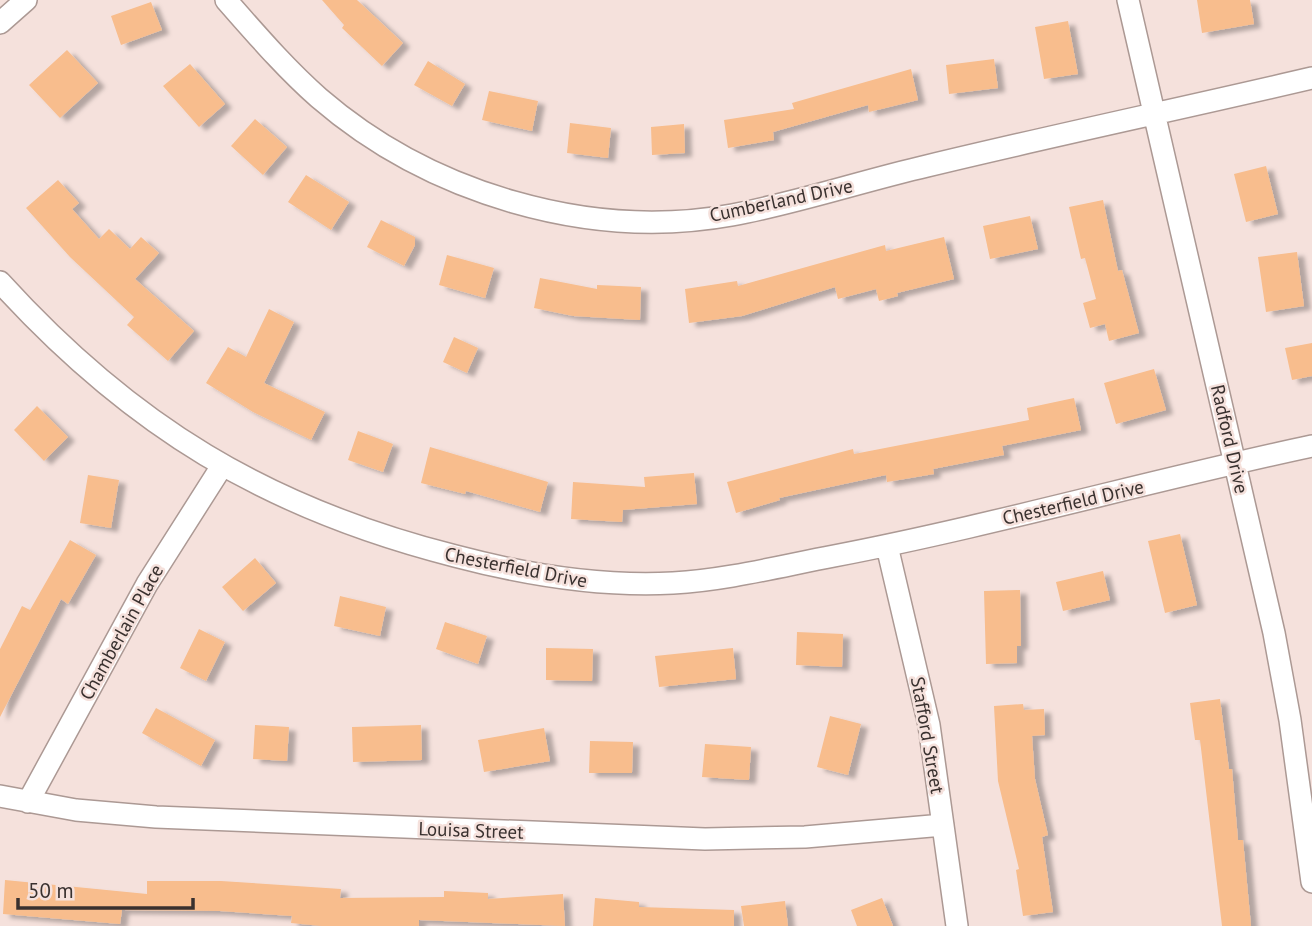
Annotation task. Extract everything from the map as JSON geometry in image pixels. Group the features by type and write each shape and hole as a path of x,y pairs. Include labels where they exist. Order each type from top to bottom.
{"street":[{"path":"0,23 26,0"},
{"name":"Cumberland Drive","path":"226,0 281,62 321,99 365,132 411,161 461,184 512,201 605,219 657,221 731,215 928,165 1312,78"},
{"name":"Radford Drive","path":"1128,0 1274,633 1307,811 1312,882"},
{"name":"Chesterfield Drive","path":"0,282 90,372 145,416 222,466 267,490 338,520 412,545 556,578 614,584 673,583 719,578 887,546 1312,446"},
{"name":"Chamberlain Place","path":"27,802 147,584 222,466"},
{"name":"Stafford Street","path":"887,546 929,725 957,926"},
{"name":"Louisa Street","path":"0,796 76,810 156,817 705,839 805,837 943,825"}],"building":[{"path":"322,0 357,0 403,43 382,66 342,28 344,25"},
{"path":"1197,0 1250,0 1254,24 1202,33"},
{"path":"151,2 162,30 121,45 111,16"},
{"path":"1068,21 1078,74 1044,79 1035,27"},
{"path":"67,50 98,83 60,118 29,85"},
{"path":"994,59 998,88 949,94 946,65"},
{"path":"428,61 465,84 452,106 414,85"},
{"path":"190,64 225,104 199,127 163,86"},
{"path":"911,69 918,100 869,112 868,105 773,132 774,140 728,148 724,120 794,109 792,103"},
{"path":"489,91 538,101 532,131 482,120"},
{"path":"255,119 287,147 263,175 231,146"},
{"path":"570,123 611,128 608,158 567,153"},
{"path":"684,124 685,153 652,155 651,127"},
{"path":"1266,166 1278,214 1246,222 1234,174"},
{"path":"306,175 349,202 331,230 288,202"},
{"path":"58,180 79,203 72,209 99,239 109,229 130,249 141,237 159,253 135,279 194,331 168,361 127,325 134,317 70,257 26,208"},
{"path":"1103,200 1118,271 1122,270 1139,333 1109,341 1105,324 1090,328 1083,303 1096,299 1085,258 1081,259 1069,207"},
{"path":"1030,216 1038,249 990,259 983,226"},
{"path":"381,220 415,237 415,245 404,266 367,247"},
{"path":"944,237 954,279 897,293 898,296 879,301 876,289 838,299 835,287 742,316 689,323 685,289 737,281 738,286 885,245 886,251"},
{"path":"1297,252 1304,306 1266,312 1258,257"},
{"path":"447,255 494,268 485,298 439,285"},
{"path":"540,278 597,289 597,285 641,287 640,320 573,316 534,308"},
{"path":"269,309 294,322 264,383 325,412 311,440 253,412 206,383 228,347 246,357"},
{"path":"454,337 478,348 467,373 443,362"},
{"path":"1312,343 1312,376 1292,380 1285,348"},
{"path":"1154,369 1166,410 1116,424 1104,383"},
{"path":"1074,398 1081,430 1002,446 1004,455 933,469 934,474 887,482 886,475 779,498 780,500 736,513 727,482 853,449 854,454 1029,420 1027,408"},
{"path":"37,406 68,437 44,461 14,430"},
{"path":"358,431 393,444 383,472 348,460"},
{"path":"430,447 548,482 540,512 466,491 465,494 421,483"},
{"path":"694,473 697,504 623,510 622,522 571,519 573,482 645,487 644,477"},
{"path":"88,475 119,480 111,528 80,523"},
{"path":"1180,534 1197,605 1165,613 1148,541"},
{"path":"70,540 96,555 68,604 61,599 0,717 0,649 22,606 30,610"},
{"path":"255,558 276,583 243,611 222,587"},
{"path":"1103,571 1110,600 1063,611 1056,582"},
{"path":"1020,590 1021,646 1017,646 1017,663 986,664 984,591"},
{"path":"340,596 386,607 380,636 334,626"},
{"path":"445,622 487,636 478,664 436,649"},
{"path":"199,629 225,642 206,681 180,668"},
{"path":"797,632 843,634 842,667 796,665"},
{"path":"546,648 593,649 592,681 546,680"},
{"path":"733,648 736,679 659,687 655,656"},
{"path":"1220,699 1229,769 1232,769 1238,840 1243,840 1251,926 1222,926 1200,740 1195,740 1190,703"},
{"path":"1023,704 1024,710 1044,709 1045,735 1032,736 1035,779 1048,835 1042,837 1053,912 1023,916 1016,870 1019,869 998,781 994,706"},
{"path":"156,708 215,740 201,766 142,733"},
{"path":"830,716 861,724 848,775 817,767"},
{"path":"255,725 289,727 287,761 253,759"},
{"path":"421,725 422,760 353,762 352,727"},
{"path":"544,728 550,761 484,772 478,740"},
{"path":"590,741 633,742 632,773 589,773"},
{"path":"705,744 751,747 749,780 702,777"},
{"path":"5,880 147,894 147,881 221,881 341,889 340,898 444,897 444,891 488,893 488,899 563,894 565,926 419,920 419,926 322,926 291,923 292,916 220,911 122,910 120,924 3,914"},
{"path":"595,898 639,902 639,907 734,910 734,926 593,926"},
{"path":"882,898 893,926 857,926 851,910"},
{"path":"785,901 788,926 744,926 741,906"}]}
